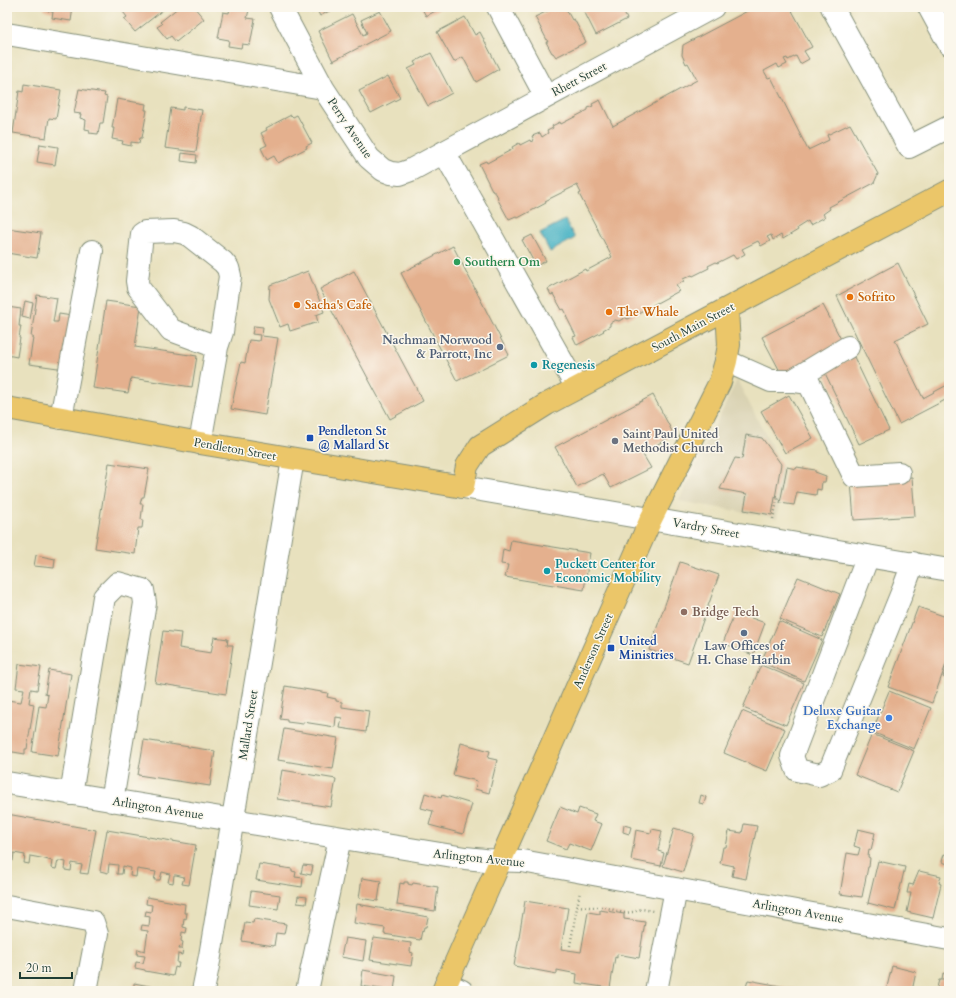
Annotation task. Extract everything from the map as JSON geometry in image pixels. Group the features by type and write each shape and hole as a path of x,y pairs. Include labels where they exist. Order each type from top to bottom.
{"main road":[{"name":"South Main Street","path":"463,487 467,466 480,446 547,404 727,310 949,191"},
{"name":"Anderson Street","path":"450,989 501,860 651,519 720,382 729,345 727,310"},
{"name":"Pendleton Street","path":"7,408 200,443 463,487"}],"street":[{"path":"280,7 323,88"},
{"path":"498,7 546,97"},
{"name":"Rhett Street","path":"444,152 713,7"},
{"path":"832,7 909,148 949,127"},
{"path":"929,7 949,44"},
{"name":"Perry Avenue","path":"7,34 323,88 369,158 383,170 391,173 400,174 411,170 444,152"},
{"path":"444,152 577,388"},
{"path":"200,443 217,347 222,332 230,276 228,268 184,232 145,232 142,234 137,280 138,287 171,330 217,347"},
{"path":"61,418 92,251"},
{"path":"792,381 848,347"},
{"path":"726,361 771,381 809,383 854,476 899,473"},
{"name":"Mallard Street","path":"203,991 293,459"},
{"name":"Vardry Street","path":"463,487 949,570"},
{"path":"868,556 792,756 797,770 819,775 830,770 913,564"},
{"path":"71,794 104,597 118,583 144,590 144,603 112,801"},
{"name":"Arlington Avenue","path":"7,783 465,858 522,862 949,939"},
{"path":"307,991 340,838"},
{"path":"656,991 676,889"},
{"path":"7,906 93,922 97,934 86,991"}],"path":[{"path":"773,519 778,496 775,496"},
{"path":"570,946 579,894"},
{"path":"577,906 590,908 605,907 623,913 642,909 658,912"}],"shaded area":[{"path":"737,380 784,470 777,518 679,501"}],"water":[{"path":"565,220 575,238 550,252 540,233"}],"building":[{"path":"45,7 73,7 71,21 52,18 53,12 44,10"},
{"path":"163,7 164,9 135,32 124,19 127,17 120,8"},
{"path":"179,7 194,7 204,19 176,42 171,36 167,39 157,27 162,24 160,22"},
{"path":"230,7 249,10 247,18 255,19 250,45 242,44 241,48 228,46 229,40 218,38 223,12 229,13"},
{"path":"309,7 337,7 320,16 317,10 312,13"},
{"path":"421,7 443,7 426,16"},
{"path":"556,7 565,7 572,20 574,19 586,42 556,57 546,42 548,42 535,17"},
{"path":"582,7 621,7 627,19 596,35"},
{"path":"636,7 651,7 641,12 639,8 637,9"},
{"path":"755,7 790,7 812,47 804,51 809,59 800,64 796,56 788,60 787,58 784,59 787,64 779,68 777,64 764,71 768,78 771,77 808,150 829,140 827,135 850,124 878,174 874,183 829,207 830,209 823,214 825,217 810,225 808,221 797,228 798,230 783,239 781,235 773,240 771,235 767,237 770,241 761,246 758,241 742,249 745,254 736,259 733,255 708,266 709,268 693,276 692,275 683,279 684,281 676,285 679,291 627,319 626,317 619,321 615,320 610,323 610,326 603,330 604,331 577,345 573,337 576,336 564,309 562,310 553,294 551,295 548,289 585,269 586,271 612,257 579,194 581,193 577,185 545,201 546,203 518,218 516,217 509,220 479,164 486,161 487,163 513,149 512,147 519,143 520,145 530,140 531,142 534,140 532,136 540,133 542,137 548,133 547,131 553,128 552,126 560,122 561,124 588,110 588,108 593,106 592,104 600,100 613,126 697,80 688,63 686,64 682,55 683,45"},
{"path":"380,11 391,31 333,61 318,31 352,14 363,35 367,33 361,20"},
{"path":"465,17 475,35 480,32 499,69 476,82 463,57 454,62 437,32"},
{"path":"431,53 452,93 428,106 408,69 416,65 414,62"},
{"path":"388,76 400,98 371,113 359,91"},
{"path":"24,84 61,90 56,119 49,118 46,138 13,133 19,91 23,92"},
{"path":"79,89 105,93 104,96 107,97 103,123 100,123 98,134 89,133 90,130 85,129 86,120 80,118 81,114 74,113"},
{"path":"117,99 146,104 145,110 147,110 142,138 140,138 139,143 131,142 131,146 122,144 123,141 112,139 114,128 112,128"},
{"path":"183,107 202,110 196,152 165,148 171,108 183,110"},
{"path":"291,115 293,117 297,115 312,143 306,146 307,148 278,163 274,156 267,160 261,148 267,145 261,133 267,130 266,128"},
{"path":"40,144 58,147 55,165 37,162"},
{"path":"182,153 197,155 196,163 181,161"},
{"path":"7,228 41,233 37,258 7,253"},
{"path":"532,235 546,261 536,266 522,240"},
{"path":"453,246 509,355 457,381 401,273"},
{"path":"898,263 928,324 895,340 923,398 949,384 949,398 899,424 837,296"},
{"name":"Sacha's Cafe","path":"308,271 324,312 316,315 318,322 290,331 288,324 280,327 269,299 270,285"},
{"path":"354,271 423,401 390,419 320,289"},
{"path":"37,295 57,298 53,322 58,322 59,314 72,316 65,369 29,364"},
{"path":"25,301 33,303 30,319 22,317"},
{"path":"106,301 141,306 135,347 197,356 192,387 131,378 128,393 93,388"},
{"path":"823,305 843,343 782,375 762,337"},
{"path":"7,307 21,309 19,326 21,326 20,338 17,357 7,355"},
{"path":"254,326 263,327 262,336 278,338 265,415 231,409 241,362 245,363 249,340 259,341 260,335 252,334"},
{"path":"854,357 889,430 859,444 824,371"},
{"name":"Saint Paul United Methodist Church","path":"653,395 674,435 642,453 651,468 611,488 603,474 577,487 555,447"},
{"path":"789,395 813,438 785,453 761,411"},
{"path":"746,435 762,438 781,464 772,515 744,510 747,494 720,489 735,458 742,459"},
{"path":"109,463 149,469 144,497 142,497 140,504 143,504 141,519 143,520 142,528 138,528 135,554 95,548"},
{"path":"787,467 815,470 815,472 826,476 825,482 822,482 821,490 817,489 816,495 797,492 794,505 780,503"},
{"path":"912,477 915,516 854,520 851,482"},
{"name":"Puckett Center for Economic Mobility","path":"511,540 590,553 584,590 505,577 508,565 501,564 503,549 509,551"},
{"path":"36,555 55,559 54,568 34,566"},
{"name":"Bridge Tech","path":"680,562 719,575 688,663 649,650"},
{"path":"798,577 840,594 822,637 780,619"},
{"path":"918,607 949,618 949,656 932,703 888,687"},
{"name":"Law Offices of H. Chase Harbin","path":"735,612 765,623 753,655 723,643"},
{"path":"779,621 822,640 804,681 761,662"},
{"path":"163,631 181,633 179,648 211,653 214,637 228,639 227,645 233,645 226,694 155,683"},
{"path":"949,660 949,680 943,677"},
{"path":"19,664 41,667 37,690 31,689 29,703 34,704 25,754 7,751 7,700 21,702 24,689 16,688"},
{"path":"761,665 804,683 786,725 743,708"},
{"path":"49,670 71,674 58,756 32,752 39,706 46,707 48,695 45,694"},
{"path":"285,686 328,693 327,697 342,702 342,707 369,711 366,732 340,728 342,718 336,717 335,727 303,722 303,724 287,722 287,720 280,719"},
{"path":"889,691 931,708 914,749 872,732"},
{"path":"742,711 785,729 767,771 724,753"},
{"path":"284,729 338,738 333,769 278,760"},
{"path":"872,734 914,751 897,792 855,775"},
{"path":"144,740 215,751 210,786 138,775"},
{"path":"461,743 490,751 488,758 497,760 489,793 475,789 477,781 453,775"},
{"path":"282,770 336,779 331,807 277,799"},
{"path":"425,793 441,798 442,795 472,804 463,834 429,825 433,811 421,808"},
{"path":"701,795 706,797 704,804 699,803"},
{"path":"560,807 577,814 579,808 596,814 593,821 602,824 591,851 569,843 566,849 546,841"},
{"path":"7,814 96,830 88,874 80,873 82,865 72,863 71,871 65,870 66,862 58,861 56,869 51,868 52,861 30,856 29,864 24,863 25,855 14,853 13,861 8,861 10,853 7,853"},
{"path":"744,824 757,826 746,879 732,876 734,866 720,863 723,847 726,847 729,831 742,833"},
{"path":"624,825 631,827 629,834 623,832"},
{"path":"674,828 694,834 683,872 663,866"},
{"path":"652,829 662,831 658,851 664,853 661,866 631,860 636,830 651,833"},
{"path":"858,829 875,833 871,850 869,849 869,867 862,897 840,894 847,853 858,855 860,848 854,846"},
{"path":"107,830 196,845 189,885 182,884 184,877 176,875 174,875 173,883 168,882 170,874 162,872 160,880 154,880 156,872 137,869 136,877 130,876 131,868 123,866 122,874 117,874 118,865 109,864 108,873 100,871"},
{"path":"944,854 949,856 948,864 942,862"},
{"path":"878,861 905,867 895,910 868,903"},
{"path":"259,864 292,869 292,871 296,872 295,877 303,878 302,887 256,880"},
{"path":"303,865 313,866 311,875 301,873"},
{"path":"919,871 941,876 939,883 941,884 933,918 907,912 911,893 907,893 909,884 913,885"},
{"path":"362,878 381,881 378,901 359,898"},
{"path":"404,882 408,882 408,884 412,885 413,883 438,887 435,911 397,905 400,883 404,884"},
{"path":"251,891 280,895 278,909 249,905"},
{"path":"298,896 307,897 306,904 297,903"},
{"path":"147,897 185,904 184,913 187,913 186,919 184,918 183,927 187,928 186,933 182,932 181,941 183,942 182,947 180,946 179,949 183,949 182,955 178,954 178,968 175,967 173,976 135,968 136,962 143,963 145,956 137,955 138,949 145,951 148,931 141,930 142,925 149,926 150,917 145,916 146,911 151,912 152,905 146,904"},
{"path":"525,901 568,908 561,949 581,952 588,912 600,914 600,910 624,914 624,919 645,922 639,958 617,954 617,958 615,957 610,988 576,983 577,974 557,970 557,974 514,966"},
{"path":"357,904 428,917 426,927 424,927 423,932 422,931 420,940 384,934 385,928 354,923"},
{"path":"254,919 286,924 284,934 276,933 274,946 242,941 245,922 253,923"},
{"path":"345,938 366,941 363,961 341,957"},
{"path":"374,938 411,943 410,952 413,953 411,966 370,960"},
{"path":"892,966 916,972 912,991 886,991"},
{"path":"363,970 396,976 394,991 361,986"},
{"path":"943,973 949,975 949,991 936,991 939,980 942,980"},
{"path":"748,980 802,990 745,991"},
{"path":"134,983 170,991 139,991 140,989 134,987"}],"place":[{"name":"Southern Om","path":"457,262"},
{"name":"Sofrito","path":"850,297"},
{"name":"Sacha's Cafe","path":"297,305"},
{"name":"The Whale","path":"609,312"},
{"name":"Nachman Norwood & Parrott, Inc","path":"500,347"},
{"name":"Regenesis","path":"534,365"},
{"name":"Pendleton St @ Mallard St","path":"310,438"},
{"name":"Saint Paul United Methodist Church","path":"615,441"},
{"name":"Puckett Center for Economic Mobility","path":"547,571"},
{"name":"Bridge Tech","path":"684,612"},
{"name":"Law Offices of H. Chase Harbin","path":"744,633"},
{"name":"United Ministries","path":"611,648"},
{"name":"Deluxe Guitar Exchange","path":"889,718"}]}
